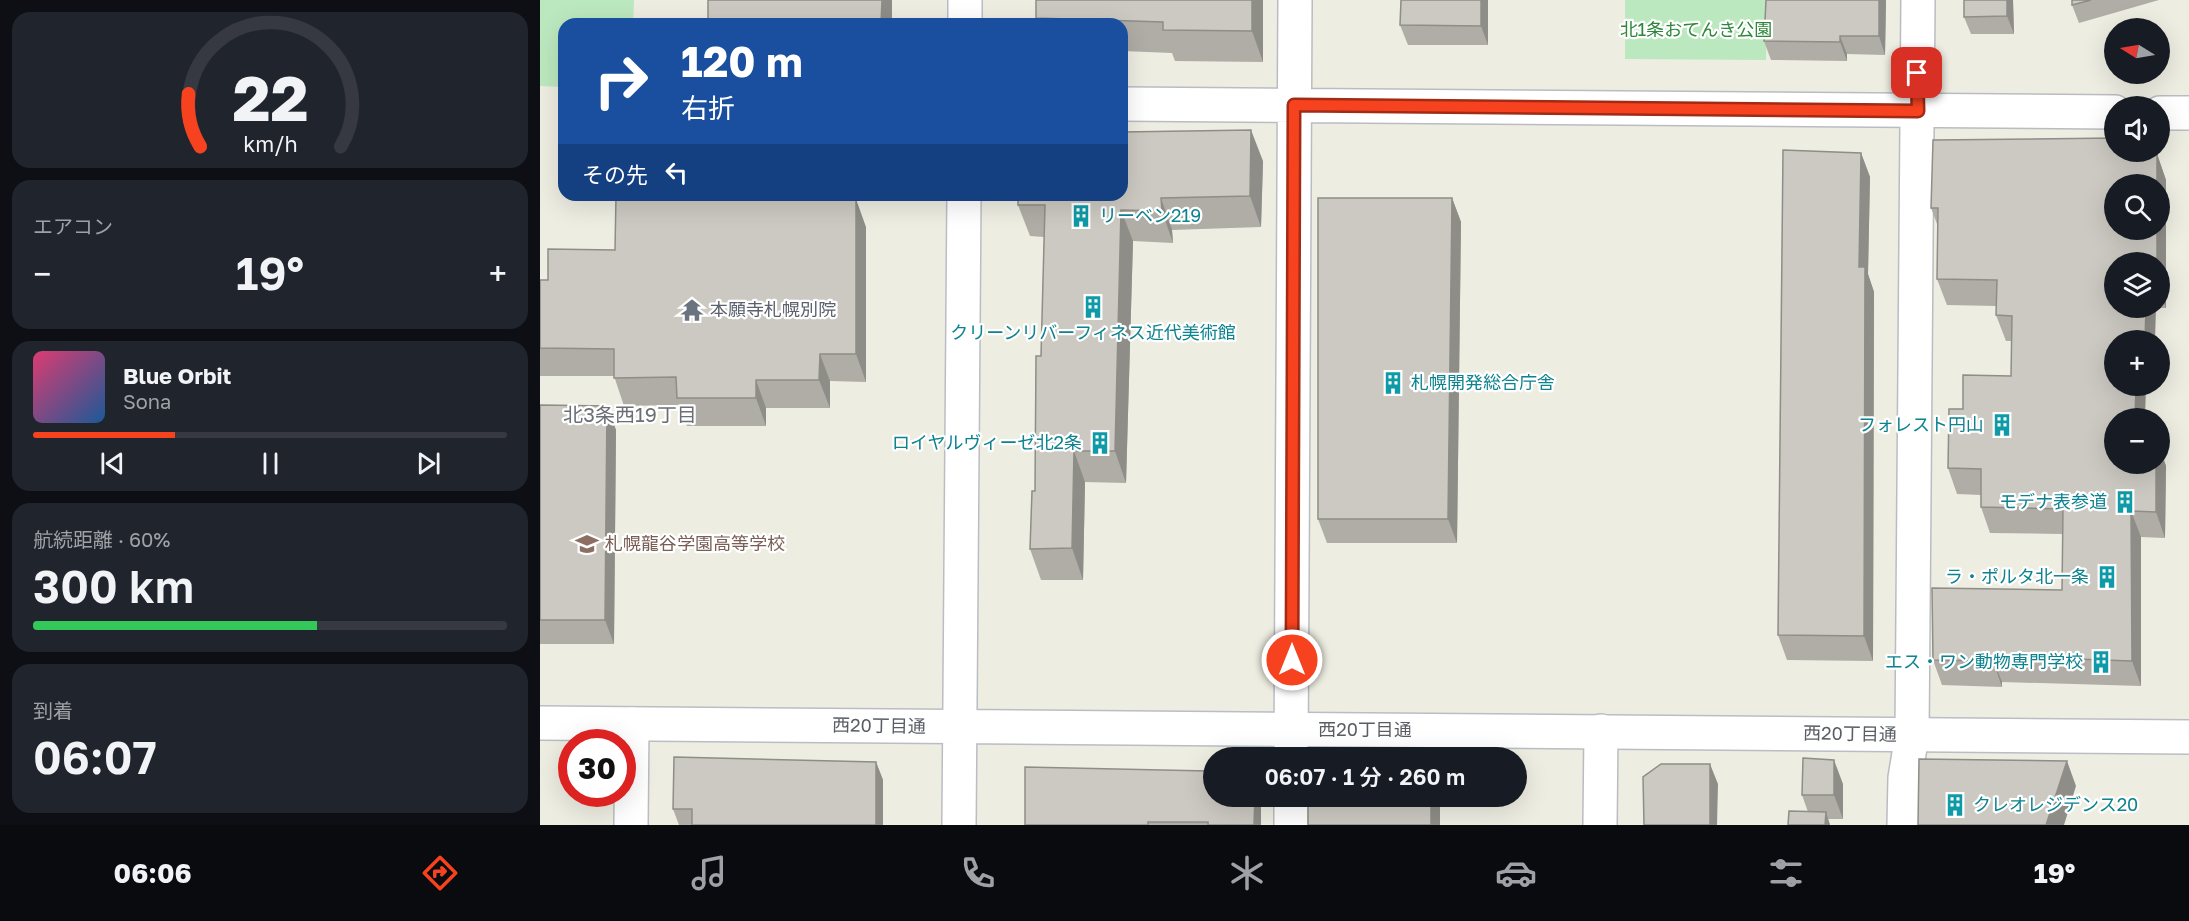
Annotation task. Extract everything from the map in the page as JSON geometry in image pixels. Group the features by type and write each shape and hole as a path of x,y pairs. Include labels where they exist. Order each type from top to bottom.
{"street":[{"path":"965,0 965,18"},
{"path":"1292,743 1294,0"},
{"path":"1904,825 1905,778 1912,735 1918,0"},
{"path":"1128,104 2104,112"},
{"path":"2170,113 2189,113"},
{"path":"959,825 964,201"},
{"name":"西20丁目通","path":"540,723 960,727 1292,743 1601,731 2189,737"},
{"path":"631,825 632,724"},
{"path":"1600,825 1601,731"},
{"path":"1291,807 1291,825"}],"green space":[{"path":"540,0 634,0 633,18 558,18 558,87 540,86"},
{"name":"北1条おてんき公園","path":"1625,0 1767,0 1766,60 1625,59"}],"building":[{"path":"708,0 882,0 881,18 708,18"},
{"path":"1036,0 1252,0 1252,31 1163,30 1163,22 1128,21 1128,18 1036,18"},
{"path":"1401,0 1481,0 1481,26 1400,25"},
{"path":"1766,0 1879,0 1879,36 1840,36 1840,42 1764,41"},
{"path":"1964,0 2007,0 2007,16 1964,17"},
{"path":"2072,0 2091,0 2072,5"},
{"path":"1251,130 1250,196 1161,198 1162,211 1121,210 1115,451 1074,451 1072,548 1030,549 1032,491 1035,491 1036,356 1041,356 1045,205 1018,205 1018,201 1128,201 1128,132"},
{"path":"2104,138 2104,162 2157,162 2157,174 2104,174 2104,240 2157,240 2157,252 2104,252 2104,318 2146,318 2145,330 2104,330 2104,396 2136,396 2135,408 2104,408 2104,474 2156,474 2156,512 2131,511 2132,661 1992,656 1993,661 1933,660 1932,588 2062,590 2063,509 1981,507 1981,469 1948,468 1949,409 1963,409 1963,375 2011,376 2012,316 1996,315 1997,280 1937,279 1938,208 1931,208 1933,140"},
{"path":"1783,150 1861,153 1859,267 1865,267 1864,636 1778,635"},
{"name":"札幌開発総合庁舎","path":"1318,198 1452,198 1448,519 1318,519"},
{"path":"616,201 856,201 856,354 820,354 819,380 756,380 756,398 677,398 676,377 614,378 614,349 540,348 540,280 548,280 548,249 615,250"},
{"path":"540,405 607,406 605,620 540,620"},
{"path":"674,757 876,762 876,825 692,825 692,809 673,809"},
{"path":"1803,758 1834,760 1834,795 1802,795"},
{"path":"1919,759 2067,761 2046,825 1918,825"},
{"path":"1661,764 1710,764 1710,825 1644,825 1643,777"},
{"path":"1025,767 1203,771 1203,807 1255,807 1254,825 1148,822 1148,825 1025,825"},
{"path":"1308,807 1431,807 1431,825 1308,825"},
{"path":"1789,811 1826,812 1825,825 1788,825"}],"place":[{"name":"リーベン219","path":"1081,216"},
{"name":"クリーンリバーフィネス近代美術館","path":"1093,307"},
{"name":"本願寺札幌別院","path":"692,310"},
{"name":"札幌開発総合庁舎","path":"1393,383"},
{"name":"フォレスト円山","path":"2002,425"},
{"name":"ロイヤルヴィーゼ北2条","path":"1100,443"},
{"name":"モデナ表参道","path":"2125,502"},
{"name":"札幌龍谷学園高等学校","path":"587,544"},
{"name":"ラ・ポルタ北一条","path":"2107,577"},
{"name":"エス・ワン動物専門学校","path":"2101,662"},
{"name":"クレオレジデンス20","path":"1955,805"}],"district":[{"name":"北3条西19丁目","path":"630,415"}],"route":[{"path":"1292,660 1294,105 1918,111 1917,73"}]}
